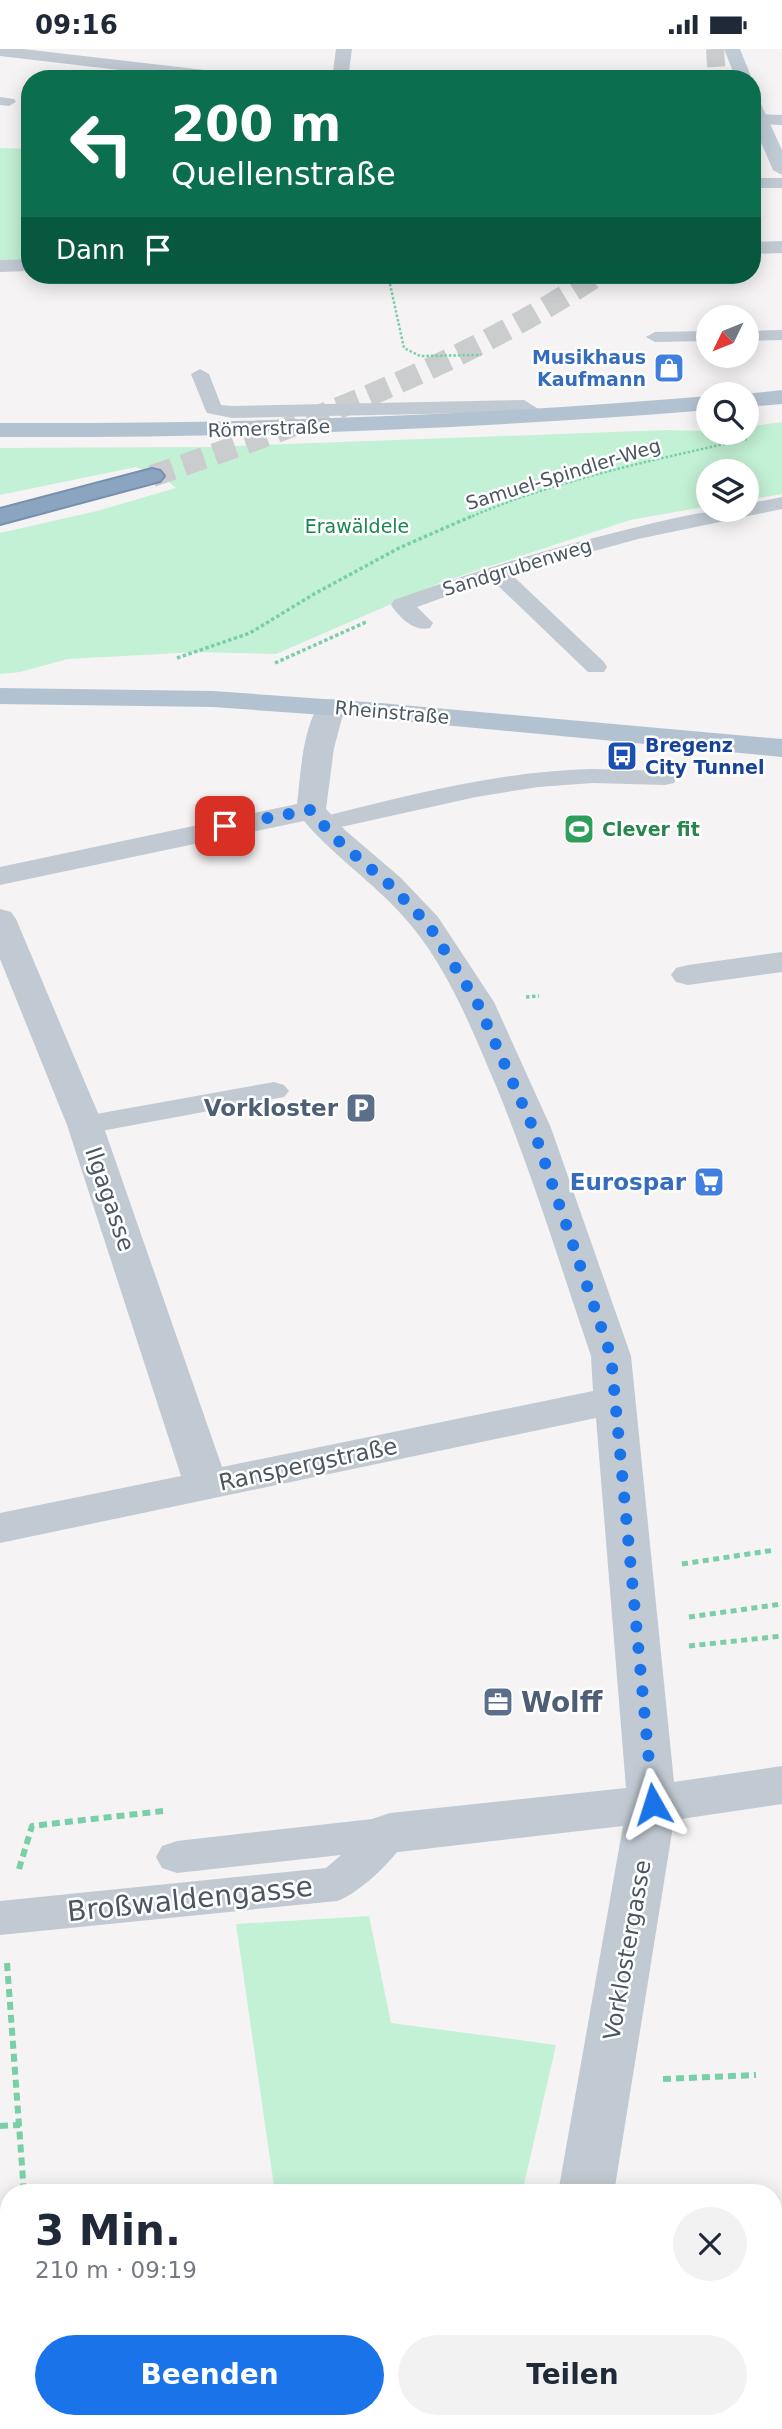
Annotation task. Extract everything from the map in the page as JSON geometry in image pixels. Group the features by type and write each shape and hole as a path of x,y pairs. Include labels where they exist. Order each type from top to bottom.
{"highway":[{"path":"0,517 152,476"}],"main road":[{"path":"732,49 740,70"},
{"path":"761,129 782,170"},
{"path":"759,399 782,397"},
{"name":"Römerstraße","path":"0,430 269,429 696,404"},
{"name":"Rheinstraße","path":"0,696 213,699 331,707 782,748"}],"street":[{"path":"341,70 344,49"},
{"path":"0,51 162,70"},
{"path":"761,119 782,120"},
{"path":"761,183 782,183"},
{"path":"761,248 782,247"},
{"path":"0,266 21,265"},
{"path":"0,876 317,817 318,748 331,707"},
{"name":"Vorklostergasse","path":"317,817 428,924 477,1002 533,1128 611,1356 653,1804 588,2184"},
{"name":"Ilgagasse","path":"0,919 85,1125 206,1485"},
{"path":"688,975 782,962"},
{"name":"Ranspergstraße","path":"0,1528 616,1400"},
{"path":"390,1833 653,1804 782,1785"}],"lane":[{"path":"760,336 782,335"},
{"path":"655,337 696,336"},
{"name":"Römerstraße","path":"200,374 214,409 232,412 524,407 538,415"},
{"name":"Sandgrubenweg","path":"402,605 496,572 635,532 782,503"},
{"path":"496,572 596,667"},
{"path":"402,605 422,623"},
{"path":"317,817 367,816 432,798 569,777 665,778"},
{"path":"85,1125 274,1091"},
{"path":"177,1857 390,1833"},
{"name":"Broßwaldengasse","path":"2,1918 337,1884 390,1833"}],"path":[{"path":"390,284 404,348 420,356 481,355"},
{"name":"Samuel-Spindler-Weg","path":"173,659 250,633 314,594 399,548 491,508 626,466 718,445"},
{"path":"265,668 402,605"},
{"path":"631,1571 775,1551"},
{"path":"636,1638 782,1604"},
{"path":"636,1638 782,1636"},
{"path":"2,1918 23,2184"},
{"path":"605,2082 756,2075"},
{"path":"0,2126 19,2125"}],"green space":[{"path":"0,148 21,149 21,259 0,260"},
{"name":"Erawäldele","path":"782,422 782,494 759,498 759,459 696,459 696,508 630,520 442,582 276,654 197,652 68,659 20,672 0,674 0,533 97,511 176,488 164,478 136,467 0,495 0,448 210,447 666,430 696,431 696,445 759,445 759,425"},
{"path":"369,1916 391,2023 556,2045 524,2184 274,2184 236,1924"}],"tunnel":[{"path":"715,49 716,70"},
{"path":"152,476 269,435 381,390 490,338 583,284"}],"place":[{"name":"Musikhaus Kaufmann","path":"669,368"},
{"name":"Bregenz City Tunnel","path":"622,756"},
{"name":"Clever fit","path":"579,829"},
{"name":"Vorkloster","path":"361,1108"},
{"name":"Eurospar","path":"709,1182"},
{"name":"Wolff","path":"498,1702"}],"route":[{"path":"225,826 310,810 335,838 390,885 428,924 477,1002 533,1128 611,1356 653,1804"}]}
